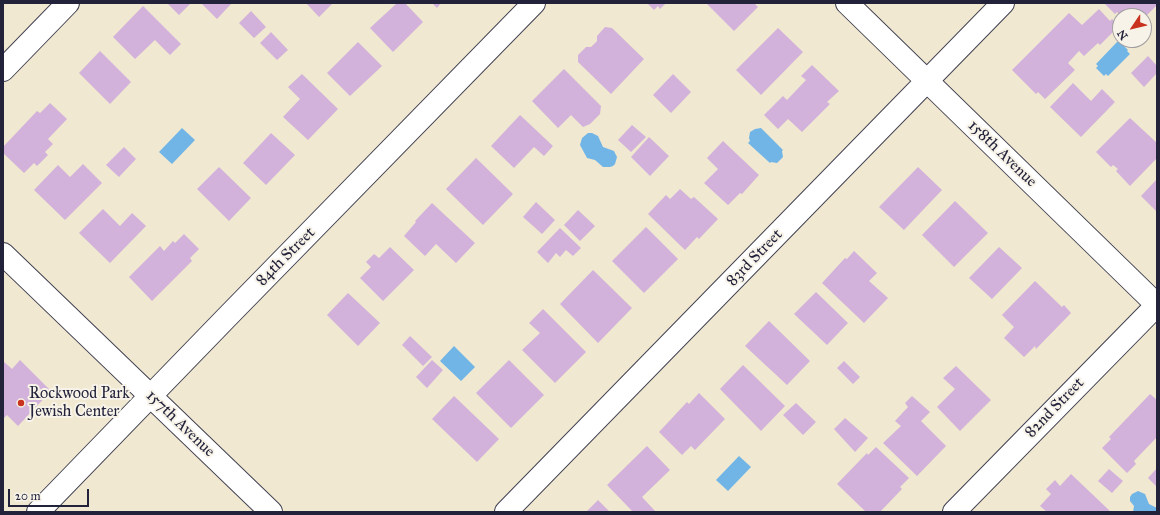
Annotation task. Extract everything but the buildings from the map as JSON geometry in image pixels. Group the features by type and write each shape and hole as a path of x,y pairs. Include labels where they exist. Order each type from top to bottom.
{"street":[{"path":"3,70 68,3"},
{"name":"84th Street","path":"38,512 534,3"},
{"name":"158th Avenue","path":"847,3 1157,305"},
{"name":"83rd Street","path":"506,512 1004,3"},
{"name":"157th Avenue","path":"3,254 271,512"},
{"name":"82nd Street","path":"954,512 1157,305"}],"water":[{"path":"1112,47 1126,48 1130,54 1108,76 1106,74 1104,76 1096,68 1098,66 1096,64"},
{"path":"182,128 195,140 172,164 159,152"},
{"path":"761,128 783,150 783,157 777,163 770,163 748,143 750,141 750,132"},
{"path":"588,133 598,136 603,147 614,151 617,157 613,166 603,167 595,160 587,158 580,145 582,138"},
{"path":"454,346 475,367 461,381 440,361"},
{"path":"739,456 751,467 728,491 716,480"},
{"path":"1138,491 1145,494 1149,504 1157,508 1157,512 1133,512 1134,506 1130,501 1130,497"}],"place":[{"name":"Rockwood Park Jewish Center","path":"21,403"}]}
